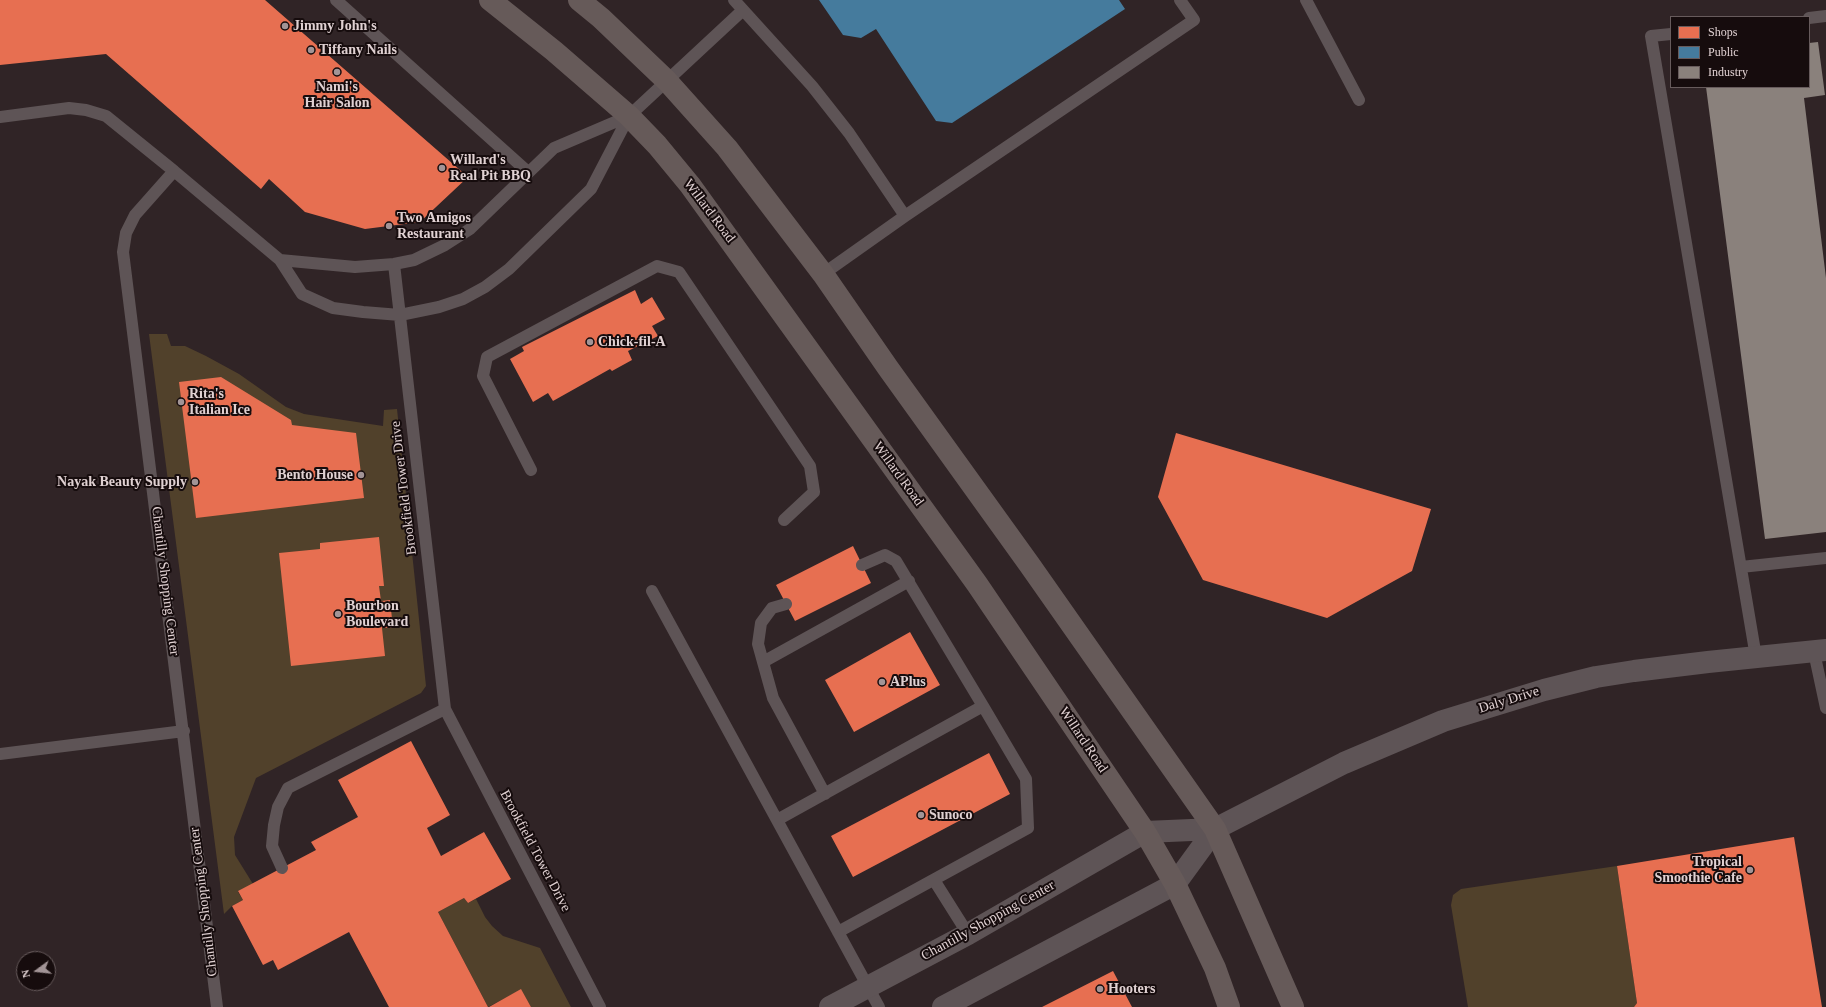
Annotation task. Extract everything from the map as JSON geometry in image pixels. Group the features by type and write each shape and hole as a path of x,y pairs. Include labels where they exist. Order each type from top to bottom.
{"main road":[{"name":"Willard Road","path":"490,0 554,51 629,116 657,145 681,174 734,245 977,584 1145,832 1175,884 1215,968 1229,1007"},
{"path":"579,0 602,18 667,81 727,148 823,274 1029,564 1215,829 1293,1007"}],"street":[{"name":"Daly Drive","path":"1145,832 1215,829 1344,763 1393,741 1443,721 1494,704 1544,690 1596,677 1634,671 1820,651"},
{"name":"Daly Drive","path":"1175,884 1215,829"},
{"name":"Chantilly Shopping Center","path":"830,1007 968,934 1145,832"},
{"path":"943,1007 1175,884"}],"lane":[{"path":"336,0 528,172"},
{"path":"734,0 812,86 849,133 904,216"},
{"path":"823,274 904,216 1194,20 1180,0"},
{"path":"1306,0 1358,100"},
{"path":"280,260 355,268 394,264 414,260 445,245 470,229 554,148 629,116 743,10"},
{"path":"1810,18 1826,16"},
{"path":"1670,34 1651,36 1756,657"},
{"path":"0,117 69,108 86,110 106,116 280,260 302,294 333,308 400,315 439,307 463,298 485,287 509,269 591,189 629,116"},
{"name":"Chantilly Shopping Center","path":"174,171 135,215 126,233 123,252 184,731 217,1007"},
{"name":"Brookfield Tower Drive","path":"394,264 445,709 600,1007"},
{"path":"531,470 483,376 487,356 656,266 679,272 810,466 814,492 784,520"},
{"path":"838,932 1028,828 1026,779 909,581 896,561 885,555 862,565"},
{"path":"1741,567 1826,558"},
{"path":"763,662 909,581"},
{"path":"652,591 879,1007"},
{"path":"786,604 772,608 761,623 758,644 774,698 825,794"},
{"path":"1820,651 1826,708"},
{"path":"777,820 983,706"},
{"path":"282,868 272,846 274,824 278,807 288,788 445,709"},
{"path":"0,754 184,731"},
{"path":"934,880 968,934"}],"shaded area":[{"path":"149,334 167,334 171,346 185,346 206,356 239,374 286,407 304,414 383,426 384,410 397,409 426,686 421,693 256,778 234,837 235,855 253,884 238,892 243,900 232,906 224,914"},
{"path":"1617,866 1637,1003 1634,1007 1468,1007 1451,905 1453,895 1461,889"},
{"path":"464,898 468,903 476,899 485,917 503,936 540,948 571,1007 531,1007 521,990 488,1007 438,912"}],"building: Shops":[{"path":"0,0 265,0 468,177 420,222 365,229 305,212 269,179 261,189 106,54 0,65"},
{"name":"Chick-fil-A","path":"635,290 641,304 652,297 665,319 652,326 658,336 628,351 632,360 612,371 610,369 553,401 548,393 533,402 510,359 524,351 522,347"},
{"path":"221,377 291,420 292,425 356,433 364,498 196,518 179,382"},
{"path":"1176,433 1431,509 1412,571 1327,618 1203,580 1158,497"},
{"name":"Bourbon Boulevard","path":"379,537 384,586 379,586 381,601 390,600 393,628 382,628 385,656 291,666 279,553 320,549 320,543"},
{"path":"853,546 871,583 795,621 776,585"},
{"name":"APlus","path":"910,632 940,685 854,732 825,680"},
{"path":"411,741 450,815 427,828 441,856 484,832 511,879 468,903 464,898 438,912 488,1007 389,1007 349,932 278,970 273,960 263,965 232,906 243,900 238,891 316,850 311,842 358,817 338,780"},
{"name":"Sunoco","path":"989,753 1010,794 853,877 831,836"},
{"path":"1794,837 1822,1007 1634,1007 1637,1003 1617,866"},
{"name":"Hooters","path":"1113,971 1132,1007 1042,1007"},
{"path":"521,989 531,1007 489,1007"}],"building: Public":[{"path":"819,0 1119,0 1125,9 952,123 936,121 876,29 861,38 843,35"}],"building: Industry":[{"path":"1818,42 1825,95 1804,98 1826,278 1826,532 1765,539 1706,88 1810,88 1810,43"}],"place":[{"name":"Jimmy John's","path":"285,26"},
{"name":"Tiffany Nails","path":"311,50"},
{"name":"Nami's Hair Salon","path":"337,72"},
{"name":"Willard's Real Pit BBQ","path":"442,168"},
{"name":"Two Amigos Restaurant","path":"389,226"},
{"name":"Chick-fil-A","path":"590,342"},
{"name":"Rita's Italian Ice","path":"181,402"},
{"name":"Bento House","path":"361,475"},
{"name":"Nayak Beauty Supply","path":"195,482"},
{"name":"Bourbon Boulevard","path":"338,614"},
{"name":"APlus","path":"882,682"},
{"name":"Sunoco","path":"921,815"},
{"name":"Tropical Smoothie Cafe","path":"1750,870"},
{"name":"Hooters","path":"1100,989"}]}
